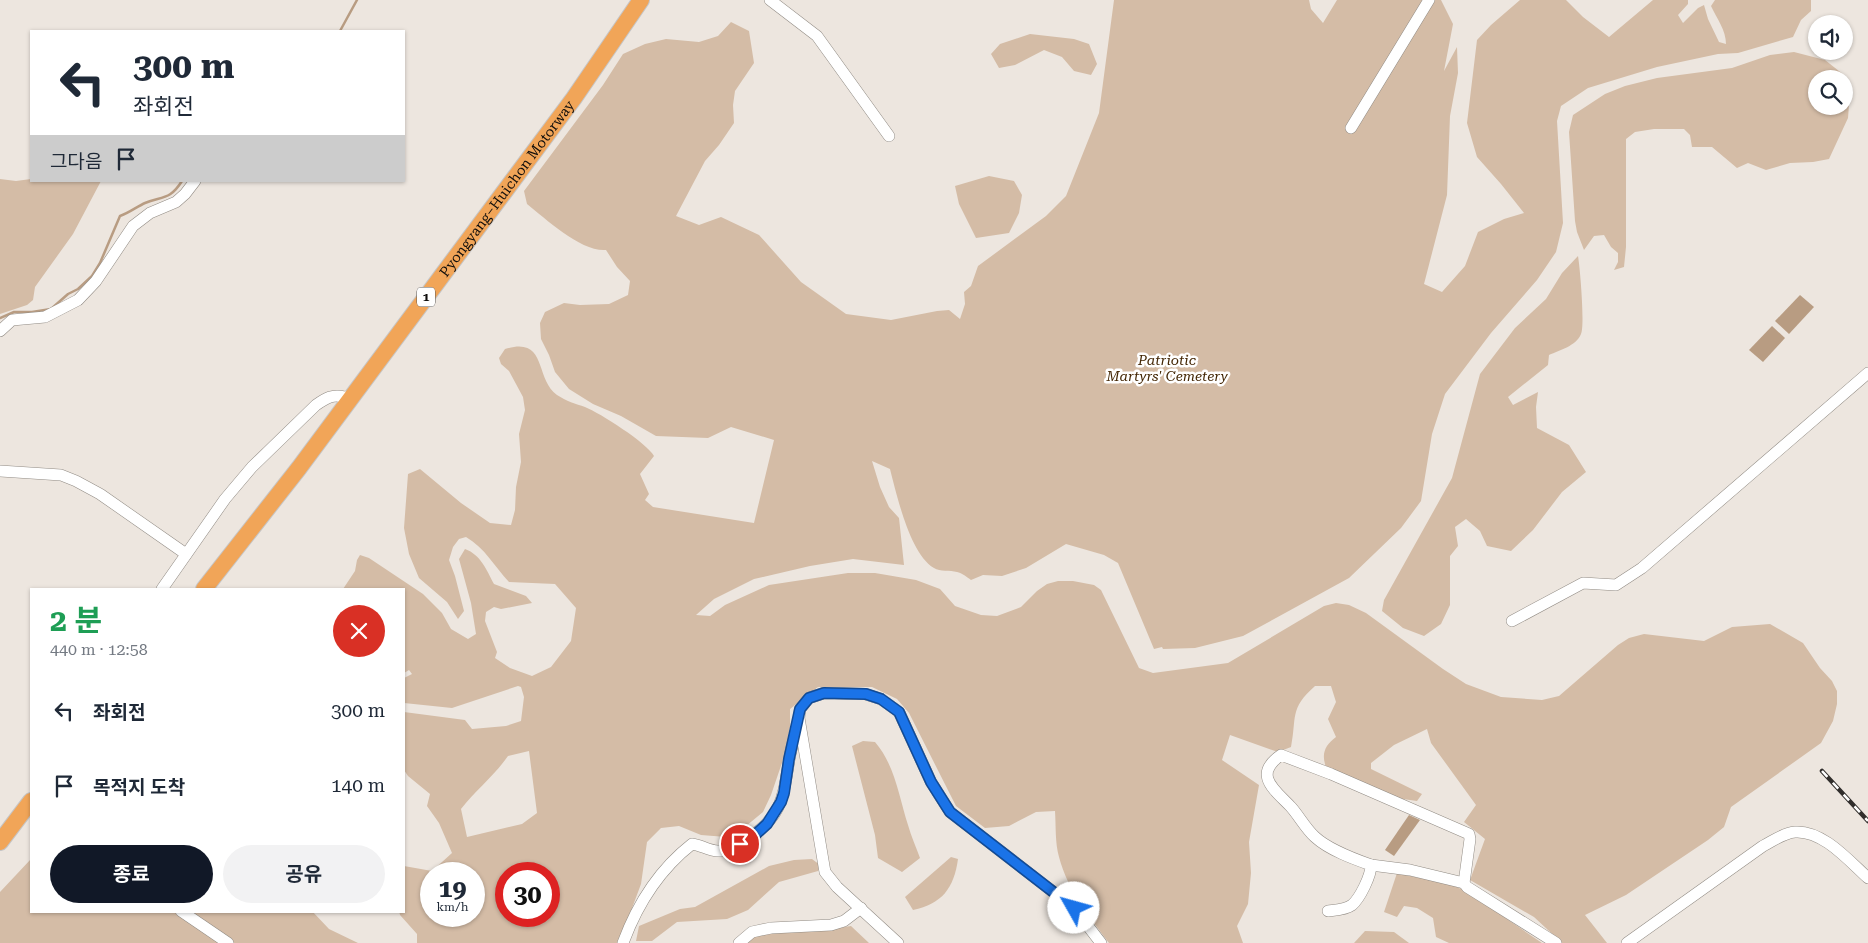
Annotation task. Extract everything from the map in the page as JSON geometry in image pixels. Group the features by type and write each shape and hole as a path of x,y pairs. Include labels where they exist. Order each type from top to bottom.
{"highway":[{"name":"Pyongyang–Huichon Motorway","path":"195,588 345,396 630,0"},
{"name":"Pyongyang–Huichon Motorway","path":"205,588 299,468 574,98 641,0"},
{"path":"0,842 30,802"},
{"path":"0,851 30,813"}],"street":[{"path":"770,0 817,36 889,136"},
{"path":"1351,128 1429,0"},
{"path":"0,331 12,320 45,317 78,300 96,280 133,226 150,213 176,202 194,182"},
{"path":"1512,621 1583,583 1616,585 1642,568 1868,373"},
{"path":"163,588 225,499 252,467 289,430 327,397 345,396"},
{"path":"0,471 61,475 76,481 100,494 186,554"},
{"path":"898,943 837,887 825,872 800,718 800,709 809,698 824,693 866,694 881,699 899,712 931,782 950,812 1074,908 1101,943"},
{"path":"623,943 630,924 649,891 679,854 692,844 719,851 740,844 767,824 776,812 784,793 789,759 800,718"},
{"path":"1464,883 1470,839 1469,834 1323,771 1281,755 1274,760 1267,778 1271,788 1291,807 1316,838 1350,857 1371,865 1410,870 1464,883 1474,892 1556,943"},
{"path":"1627,943 1763,846 1782,836 1795,832 1812,835 1828,844 1868,878"},
{"path":"1328,911 1341,910 1352,904 1368,880 1371,865"},
{"path":"739,943 752,932 771,928 831,925 844,921 861,908"},
{"path":"184,913 228,943"}],"green space":[{"name":"Patriotic Martyrs' Cemetery","path":"1114,0 1309,0 1311,9 1323,23 1337,0 1441,0 1453,24 1444,71 1457,47 1458,73 1450,116 1447,195 1424,284 1442,292 1465,266 1478,232 1504,219 1524,213 1477,157 1467,123 1477,40 1520,0 1566,0 1583,17 1609,37 1653,0 1688,0 1688,4 1678,15 1683,23 1698,8 1704,5 1708,19 1719,42 1726,44 1723,29 1711,6 1715,0 1811,0 1811,11 1801,20 1793,37 1738,53 1718,54 1657,67 1588,88 1561,106 1557,121 1563,223 1556,252 1537,280 1491,333 1445,394 1432,434 1421,501 1401,528 1349,578 1243,636 1195,648 1163,649 1162,647 1154,649 1118,563 1104,555 1066,544 1026,568 1002,576 983,575 971,580 954,571 934,568 926,561 911,538 890,469 872,461 880,487 889,507 899,518 904,565 853,559 810,566 754,579 714,599 696,615 710,616 725,605 769,585 848,573 875,573 916,580 940,589 955,606 981,615 997,616 1021,607 1047,584 1058,581 1073,581 1094,585 1101,590 1139,668 1153,673 1228,663 1324,606 1336,603 1349,605 1366,613 1466,684 1501,697 1542,700 1559,696 1618,645 1629,638 1644,634 1704,641 1732,627 1770,624 1803,643 1820,668 1832,681 1837,691 1837,704 1833,721 1821,743 1731,807 1724,827 1708,840 1626,895 1585,915 1607,943 1562,943 1534,917 1470,880 1485,839 1464,822 1476,805 1431,743 1427,729 1394,745 1371,763 1371,769 1422,794 1417,801 1396,798 1326,767 1325,750 1336,737 1328,719 1336,702 1331,686 1315,686 1301,701 1295,714 1291,747 1278,752 1230,735 1222,760 1259,785 1249,842 1251,873 1248,904 1237,926 1243,943 1109,943 1080,903 1063,869 1057,846 1055,811 1036,812 1009,826 985,828 956,806 909,713 897,699 872,687 818,687 790,709 790,727 784,757 763,812 740,831 726,837 701,835 679,826 661,828 647,842 641,884 619,943 417,943 417,934 400,913 405,913 405,866 420,869 420,927 485,927 485,862 442,862 452,853 439,823 427,806 430,794 405,772 405,712 465,720 472,729 506,726 521,721 524,697 521,687 518,686 452,708 405,703 405,678 412,674 409,670 405,672 405,588 344,588 355,571 360,555 369,558 423,594 442,613 451,629 468,639 476,634 471,603 459,559 465,549 479,559 494,584 526,596 532,603 501,609 494,607 486,612 485,621 497,652 495,658 510,668 532,676 551,667 571,641 576,608 555,584 509,582 484,552 466,537 459,539 453,547 449,560 464,611 458,619 447,602 419,578 409,554 404,528 408,474 420,469 461,503 490,523 511,525 515,510 516,487 521,462 519,434 525,410 523,397 509,371 501,364 499,358 505,349 519,347 528,348 534,353 545,379 557,395 601,415 633,436 650,450 654,456 640,474 649,494 645,500 653,507 754,523 774,440 731,427 708,438 656,436 621,416 593,404 569,389 555,372 541,339 540,323 545,312 564,303 580,305 609,304 628,295 630,281 617,267 606,250 586,246 554,226 527,204 524,191 603,85 623,54 645,44 666,39 699,42 718,36 731,22 749,31 754,63 735,91 733,105 734,123 705,161 676,216 699,225 721,217 759,235 801,282 846,314 891,320 949,310 960,319 965,304 964,292 971,286 978,266 1046,216 1066,196 1099,113","holes":["529,751 537,813 522,824 467,837 461,809 508,756"]},
{"path":"1030,34 1074,39 1089,44 1097,64 1091,75 1074,71 1062,57 1044,50 1015,65 999,68 991,54 1000,44"},
{"path":"1794,52 1808,56 1808,60 1825,60 1838,70 1808,70 1808,115 1848,115 1829,159 1790,163 1766,170 1748,163 1737,168 1712,147 1692,147 1690,135 1684,129 1654,129 1635,132 1626,139 1626,247 1624,267 1614,270 1618,262 1618,253 1611,247 1604,235 1594,236 1584,250 1575,221 1569,132 1573,115 1605,94 1625,86 1657,78 1732,68 1770,55"},
{"path":"989,176 1014,181 1022,195 1019,213 1009,233 976,238 959,204 955,186"},
{"path":"0,179 16,181 30,179 30,182 100,182 73,234 35,287 33,300 27,305 0,314"},
{"path":"1578,256 1582,309 1581,334 1572,345 1549,355 1548,365 1508,397 1513,405 1538,392 1536,407 1537,428 1569,445 1586,472 1562,492 1533,530 1511,551 1487,546 1480,531 1466,519 1455,527 1458,546 1450,556 1450,605 1441,624 1424,636 1403,628 1382,611 1384,600 1452,478 1480,374 1515,328 1546,299 1562,273"},
{"path":"863,741 875,742 892,771 909,829 920,858 902,872 878,858 875,835 852,746"},
{"path":"951,857 958,859 950,886 945,893 932,904 913,910 905,897"},
{"path":"812,859 820,865 818,871 779,882 748,910 727,919 677,922 652,941 636,941 639,926 680,909 695,907 769,866 794,860"},
{"path":"30,860 30,913 179,913 224,943 0,943 0,892"},
{"path":"1397,873 1452,885 1466,891 1542,943 1449,943 1436,937 1433,918 1417,908 1404,906 1397,917 1384,912"},
{"path":"190,913 314,913 329,929 358,943 234,943 202,924"},
{"path":"851,926 869,943 746,943 754,937 777,931"},
{"path":"1365,931 1394,932 1409,943 1354,943"}],"shaded area":[{"path":"1800,295 1814,307 1789,334 1775,321"},
{"path":"1772,326 1785,338 1763,362 1749,350"},
{"path":"1409,815 1420,820 1394,856 1385,850"}],"waterway":[{"path":"341,30 357,0"},
{"path":"0,318 14,312 51,309 68,294 78,289 92,276 100,263 120,216 145,203 166,197 181,182"}],"railway":[{"path":"1822,771 1868,821"}],"route":[{"path":"740,844 767,824 781,802 789,759 800,718 800,709 809,698 824,693 866,694 881,699 899,712 931,782 950,812 1074,908"}]}
